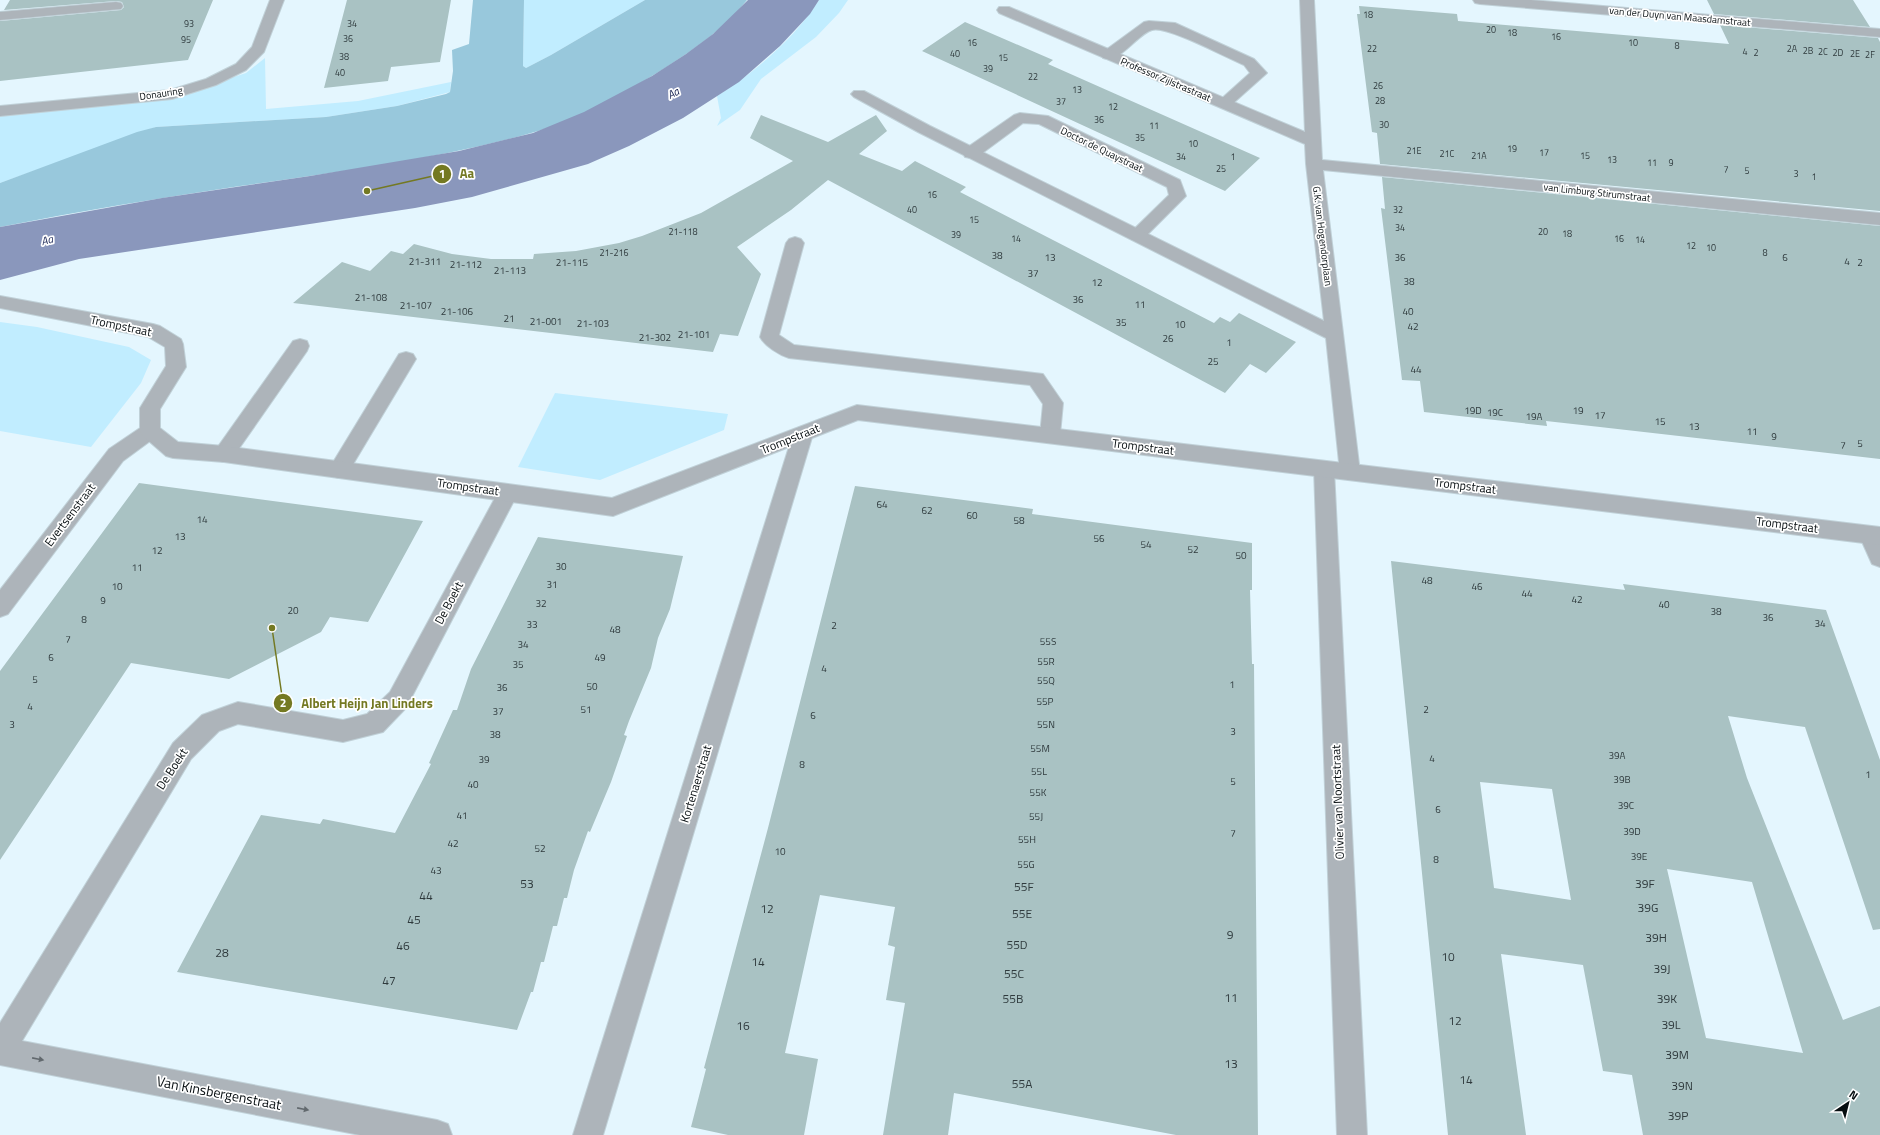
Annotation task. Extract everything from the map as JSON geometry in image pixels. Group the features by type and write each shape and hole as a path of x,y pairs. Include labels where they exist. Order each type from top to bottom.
{"street":[{"name":"Donauring","path":"0,111 172,94 211,82 241,67 259,49 277,0"},
{"name":"G.K. van Hogendorplaan","path":"1307,0 1314,164 1350,472"},
{"name":"van der Duyn van Maasdamstraat","path":"1480,0 1880,33"},
{"path":"0,16 116,6"},
{"name":"Professor Zijlstrastraat","path":"1004,10 1312,141"},
{"name":"Professor Zijlstrastraat","path":"1108,54 1149,25 1170,26 1249,62 1259,73 1225,103"},
{"path":"859,94 971,153 1335,334"},
{"name":"Doctor de Quaystraat","path":"971,153 1020,118 1042,119 1174,184 1178,196 1136,235"},
{"name":"van Limburg Stirumstraat","path":"1314,164 1880,219"},
{"path":"795,243 769,337 789,351 1036,379 1053,403 1050,435"},
{"name":"Trompstraat","path":"0,302 153,331 174,344 176,367 150,408 150,432 173,450 224,454 613,507 857,412 1875,535"},
{"path":"224,454 300,346"},
{"path":"338,470 406,359"},
{"name":"Evertsenstraat","path":"0,607 116,455 150,432"},
{"name":"Kortenaerstraat","path":"588,1135 803,434"},
{"name":"Olivier van Noortstraat","path":"1324,469 1352,1135"},
{"name":"De Boekt","path":"0,1050 182,751 211,722 238,713 343,731 374,724 398,700 508,493"},
{"path":"1875,535 1880,558"},
{"name":"Van Kinsbergenstraat","path":"0,1050 437,1135"}],"shaded area":[{"path":"473,0 524,0 523,66 526,68 645,0 747,0 730,19 710,36 689,52 652,76 584,113 531,133 424,158 150,200 0,227 0,183 137,132 156,127 326,117 397,106 446,94 450,92 453,71 452,50 469,44"},
{"path":"524,0 645,0 526,68 523,66"},
{"path":"819,0 848,0 839,13 816,37 761,79 740,110 717,126 721,118 717,96 760,65 786,41"},
{"path":"265,58 266,109 358,101 451,82 450,92 397,106 326,117 156,127 0,183 0,114 197,89 246,73"},
{"path":"0,322 37,327 129,347 151,360 141,383 91,447 0,431"},
{"path":"555,393 728,414 724,430 600,480 518,467"}],"water":[{"path":"748,0 819,0 810,14 780,46 739,82 683,118 629,146 588,164 472,197 415,208 79,259 0,280 0,227 162,198 310,176 459,151 533,133 584,112 652,76 713,34"}],"building":[{"path":"10,0 213,0 188,60 0,81 0,21 121,10 124,7 122,2 116,1 4,10"},
{"path":"347,0 451,0 440,62 391,67 388,81 324,88"},
{"path":"1707,0 1853,0 1870,27 1714,14"},
{"path":"1359,6 1457,14 1458,21 1729,44 1720,25 1878,38 1880,42 1880,211 1380,164 1377,133 1372,132 1357,14 1360,14"},
{"path":"965,22 1053,60 1048,64 1260,158 1225,191 922,51"},
{"path":"761,115 828,142 876,115 887,131 859,154 902,171 915,161 966,187 960,192 1214,323 1220,317 1230,322 1239,313 1296,342 1266,373 1250,364 1225,393 828,180 791,210 737,247 761,274 738,336 720,334 713,352 293,303 342,262 370,271 391,251 403,254 414,244 452,254 491,259 533,259 534,254 576,251 619,243 642,236 701,213 793,161 750,138"},
{"path":"1382,177 1880,226 1880,459 1546,421 1547,426 1424,412 1420,381 1402,380 1381,208 1385,209"},
{"path":"139,483 423,521 368,622 330,617 321,632 229,679 131,663 0,860 0,671"},
{"path":"855,486 1033,509 1032,514 1252,543 1252,590 1250,590 1252,664 1254,664 1258,1135 1176,1135 954,1093 948,1135 883,1135 905,1003 886,1000 895,947 888,945 895,907 820,895 785,1053 818,1059 804,1135 728,1135 691,1127 706,1069 704,1068 768,828"},
{"path":"538,537 683,556 670,609 658,638 651,668 624,735 627,736 611,782 590,832 588,831 574,870 567,898 564,898 557,926 553,926 544,962 541,962 533,992 531,992 517,1030 177,972 261,815 320,824 323,819 395,833 431,764 429,763 453,710 457,710 471,669"},
{"path":"1391,561 1625,590 1623,584 1826,610 1880,760 1880,929 1873,930 1805,727 1728,716 1747,778 1843,1020 1880,1006 1880,1135 1643,1135 1632,1075 1603,1071 1583,965 1501,954 1526,1135 1448,1135","holes":["1480,782 1552,789 1571,900 1494,888","1667,869 1752,882 1803,1053 1706,1038"]}],"place":[{"name":"Aa","path":"367,191"},
{"name":"Albert Heijn Jan Linders","path":"272,628"}]}
